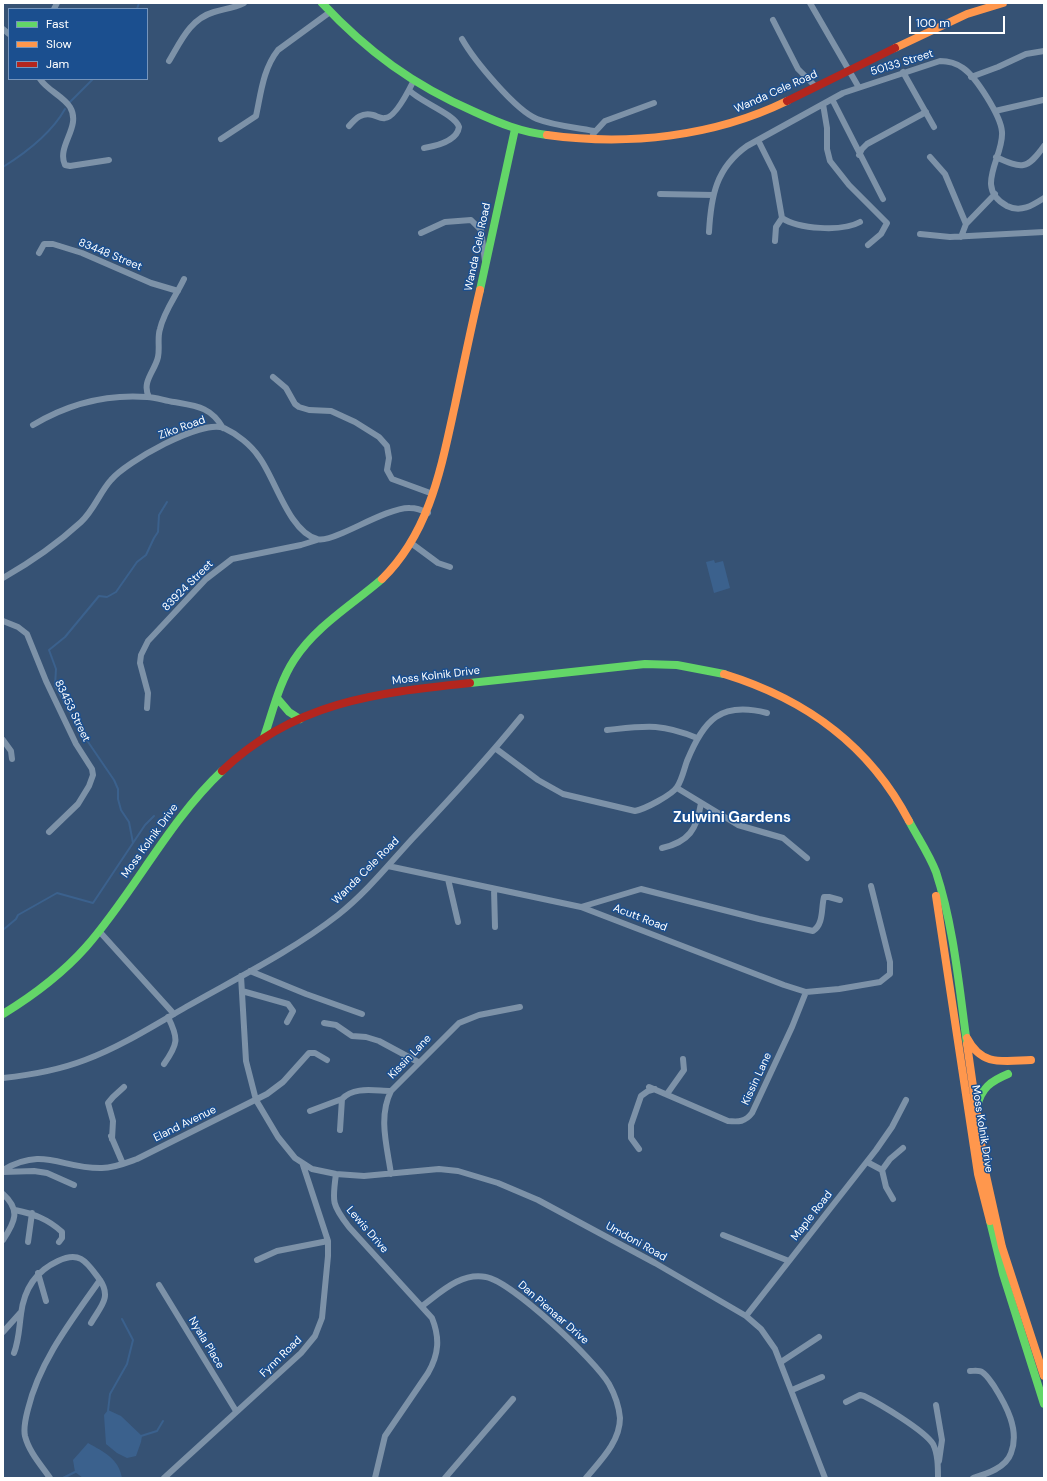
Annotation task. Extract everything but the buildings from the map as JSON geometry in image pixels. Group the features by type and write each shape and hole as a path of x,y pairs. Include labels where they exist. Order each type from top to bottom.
{"main road":[{"path":"322,3 367,48 413,82 445,99 515,128"},
{"name":"Wanda Cele Road","path":"264,737 286,671 300,650 319,631 383,578 404,554 428,513 441,468 515,128 541,134 591,140 648,140 706,130 754,116 962,17 1003,3"},
{"name":"Moss Kolnik Drive","path":"3,1014 31,997 51,982 99,931 194,800 211,780 232,761 264,737 300,719 348,700 385,693 600,668 677,665 724,674 770,689 803,707 839,732 872,764 914,827 925,852 944,936 978,1174 1003,1274 1044,1404"},
{"path":"277,698 289,712 300,719"},
{"name":"Moss Kolnik Drive","path":"925,852 931,861 945,910 965,1034 984,1171 1002,1246 1044,1376"},
{"path":"965,1034 976,1053 985,1059 1031,1060"},
{"path":"976,1112 982,1089 991,1081 1008,1074"}],"street":[{"path":"169,61 191,25 206,14 235,8 244,3"},
{"path":"810,3 858,86"},
{"path":"221,139 256,116 265,75 272,57 286,42 330,12"},
{"path":"774,20 798,69 816,87"},
{"path":"462,39 483,70 531,116 550,122 594,131"},
{"path":"971,77 1026,54 1044,51"},
{"name":"50133 Street","path":"709,232 713,194 721,174 730,159 747,146 858,86 934,62 944,61 958,65 971,77 996,111 1002,132 991,176 995,194"},
{"path":"903,72 934,127"},
{"path":"41,80 46,87 67,104 71,110 72,129 62,155 65,164 70,166 86,162 110,160"},
{"path":"349,126 356,118 365,114 388,118 409,90 413,82"},
{"path":"409,90 425,103 455,120 459,127 457,133 446,141 424,148"},
{"path":"832,99 883,200"},
{"path":"996,111 1043,100"},
{"path":"591,140 594,131 605,121 654,103"},
{"path":"823,104 827,128 827,149 830,161 852,189 886,221 885,229 868,245"},
{"path":"860,155 862,149 867,144 926,112"},
{"path":"758,140 774,172 782,218 776,226 775,241"},
{"path":"996,157 1017,166 1026,166 1031,163 1044,146"},
{"path":"930,157 945,174 966,224"},
{"path":"660,194 713,194"},
{"path":"961,237 966,224 995,194 1006,205 1016,209 1029,207 1044,198"},
{"path":"782,218 798,225 808,227 847,227 860,222"},
{"path":"421,233 445,222 471,220 481,230 486,262"},
{"path":"920,234 961,237 1044,232"},
{"name":"83448 Street","path":"39,252 44,244 53,244 92,256 151,282 178,291"},
{"path":"149,397 146,383 158,356 159,330 164,314 184,280"},
{"path":"273,377 286,388 295,404 309,410 323,410 340,413 384,442 389,451 387,470 392,479 433,494"},
{"path":"33,425 67,408 100,398 149,397 203,408 217,418 223,428"},
{"name":"Ziko Road","path":"3,578 40,556 83,520 111,480 124,468 165,444 205,429 223,428 253,449 265,465 298,527 306,535 318,540"},
{"path":"318,540 331,537 401,508 419,509 428,513"},
{"name":"83924 Street","path":"147,708 148,693 140,663 141,654 148,641 206,579 232,559 301,545 318,540"},
{"path":"411,543 438,563 450,567"},
{"name":"83453 Street","path":"3,622 18,627 27,634 74,740 92,769 93,775 89,786 78,804 49,832"},
{"path":"495,748 538,780 563,794 635,811 643,809 677,788 697,738 710,722 730,710 750,709 767,713"},
{"name":"Wanda Cele Road","path":"3,1078 37,1074 86,1060 171,1016 296,944 339,914 388,866 495,748 521,717"},
{"path":"608,730 654,726 672,728 697,738"},
{"path":"3,740 11,751 12,760"},
{"path":"677,788 745,828 783,838 807,858"},
{"path":"662,848 674,845 688,835 697,821 701,803"},
{"name":"Acutt Road","path":"388,866 581,907 784,985 806,992 839,989 880,982 890,974 890,962 871,886"},
{"path":"448,879 458,922"},
{"path":"494,888 495,927"},
{"path":"581,907 634,890 645,889 759,919 813,931 817,928 820,922 824,897 840,900"},
{"path":"99,931 171,1016 177,1040 171,1054 164,1064"},
{"path":"250,971 306,994 362,1014"},
{"path":"241,976 246,1061 256,1100 288,1150 303,1165 312,1169 336,1174"},
{"path":"242,991 288,1004 293,1010 288,1022"},
{"name":"Kissin Lane","path":"639,1149 631,1138 631,1125 641,1096 652,1088 728,1121 742,1122 748,1118 752,1113 806,992"},
{"name":"Kissin Lane","path":"391,1174 384,1124 386,1101 391,1091 452,1028 466,1018 497,1010 520,1007"},
{"path":"324,1023 336,1025 352,1036 366,1037 380,1041 418,1062"},
{"name":"Eland Avenue","path":"3,1171 15,1163 36,1158 50,1158 101,1168 123,1164 137,1159 256,1100 283,1082 309,1053 315,1053 327,1060"},
{"path":"667,1094 684,1070 683,1059"},
{"path":"112,1139 113,1121 108,1103 124,1088"},
{"path":"310,1111 342,1099 349,1093 356,1091 391,1091"},
{"path":"340,1130 342,1099"},
{"name":"Maple Road","path":"746,1316 867,1162 892,1127 906,1100"},
{"path":"108,1130 123,1164"},
{"path":"882,1170 890,1159 903,1148"},
{"path":"867,1162 882,1170 886,1187 893,1199"},
{"name":"Fynn Road","path":"164,1478 301,1353 315,1336 322,1318 328,1241 303,1165"},
{"name":"Umdoni Road","path":"336,1174 364,1176 439,1169 458,1171 498,1183 538,1200 655,1263 746,1316 769,1338 781,1362 825,1478"},
{"path":"3,1171 34,1171 47,1173 74,1185"},
{"name":"Lewis Drive","path":"336,1174 334,1203 337,1211 349,1228 432,1318 437,1330 439,1345 434,1363 384,1436 375,1478"},
{"path":"3,1194 12,1203 15,1210 11,1228 3,1240"},
{"path":"15,1210 40,1216 62,1232 62,1238 59,1242"},
{"path":"28,1242 32,1213"},
{"path":"723,1235 789,1261"},
{"path":"257,1260 277,1251 328,1241"},
{"path":"14,1353 19,1339 21,1312 30,1285 38,1273 49,1265 66,1257 76,1256 84,1260 106,1289 106,1296 91,1323"},
{"path":"38,1273 46,1301"},
{"name":"Dan Pienaar Drive","path":"422,1306 457,1280 471,1277 486,1277 501,1282 573,1341 609,1384 616,1402 620,1419 614,1441 605,1456 586,1478"},
{"path":"50,1478 35,1456 25,1434 25,1419 30,1398 38,1377 72,1318 100,1280"},
{"name":"Nyala Place","path":"159,1285 236,1411"},
{"path":"3,1332 21,1312"},
{"path":"781,1362 819,1337"},
{"path":"970,1371 978,1371 986,1375 1002,1399 1013,1424 1014,1440 1011,1454 1004,1462 987,1473 973,1478"},
{"path":"792,1390 822,1377"},
{"path":"846,1402 860,1395 864,1396 923,1434 933,1446 938,1467"},
{"path":"445,1478 513,1399"},
{"path":"936,1405 942,1440 938,1478"}],"water":[{"path":"714,560 715,563 723,561 730,588 714,593 706,562"},
{"path":"108,1410 121,1416 142,1436 136,1456 127,1458 117,1453 106,1444 104,1415"},
{"path":"88,1443 105,1453 114,1461 118,1466 122,1478 83,1478 75,1472 73,1460"}],"waterway":[{"path":"137,8 139,3"},
{"path":"70,102 92,80"},
{"path":"3,167 38,142 53,126 65,109"},
{"path":"133,843 129,822 121,810 118,799 118,789 114,780 84,736 55,686 56,669 49,650 65,637 99,596 107,597 116,592 137,562 146,555 158,532 159,515 167,502"},
{"path":"3,930 16,919 18,915 57,893 93,903 145,825 154,816"},
{"path":"108,1411 110,1394 127,1364 133,1340 122,1319"},
{"path":"141,1436 157,1431 163,1421"},
{"path":"63,1478 77,1471"}],"traffic: fast":[{"path":"322,3 339,21 374,52 411,79 453,102 484,116 528,132 547,135"},
{"path":"480,290 515,129"},
{"path":"264,737 284,678 294,660 324,626 382,579"},
{"path":"470,683 645,664 677,665 724,674"},
{"path":"277,698 289,712 300,719"},
{"path":"3,1014 47,984 77,957 104,925 185,812 222,771"},
{"path":"909,821 933,865 942,893 952,936 967,1044"},
{"path":"977,1107 984,1090 997,1079 1008,1074"},
{"path":"990,1221 1003,1274 1044,1404"}],"traffic: slow":[{"path":"895,48 967,14 1003,3"},
{"path":"547,135 608,139 639,139 670,136 730,123 787,101"},
{"path":"382,579 398,561 412,541 431,498 444,452 480,290"},
{"path":"724,674 754,684 781,697 808,711 832,728 854,747 875,769 893,794 909,821"},
{"path":"936,896 978,1174 990,1221"},
{"path":"967,1038 979,1054 986,1058 1002,1061 1031,1060"},
{"path":"967,1044 985,1171 1002,1247 1044,1376"}],"traffic: jam":[{"path":"787,101 895,48"},
{"path":"222,771 249,748 278,730 307,715 337,705 369,697 401,691 470,683"}],"district":[{"name":"Zulwini Gardens","path":"732,818"}]}
